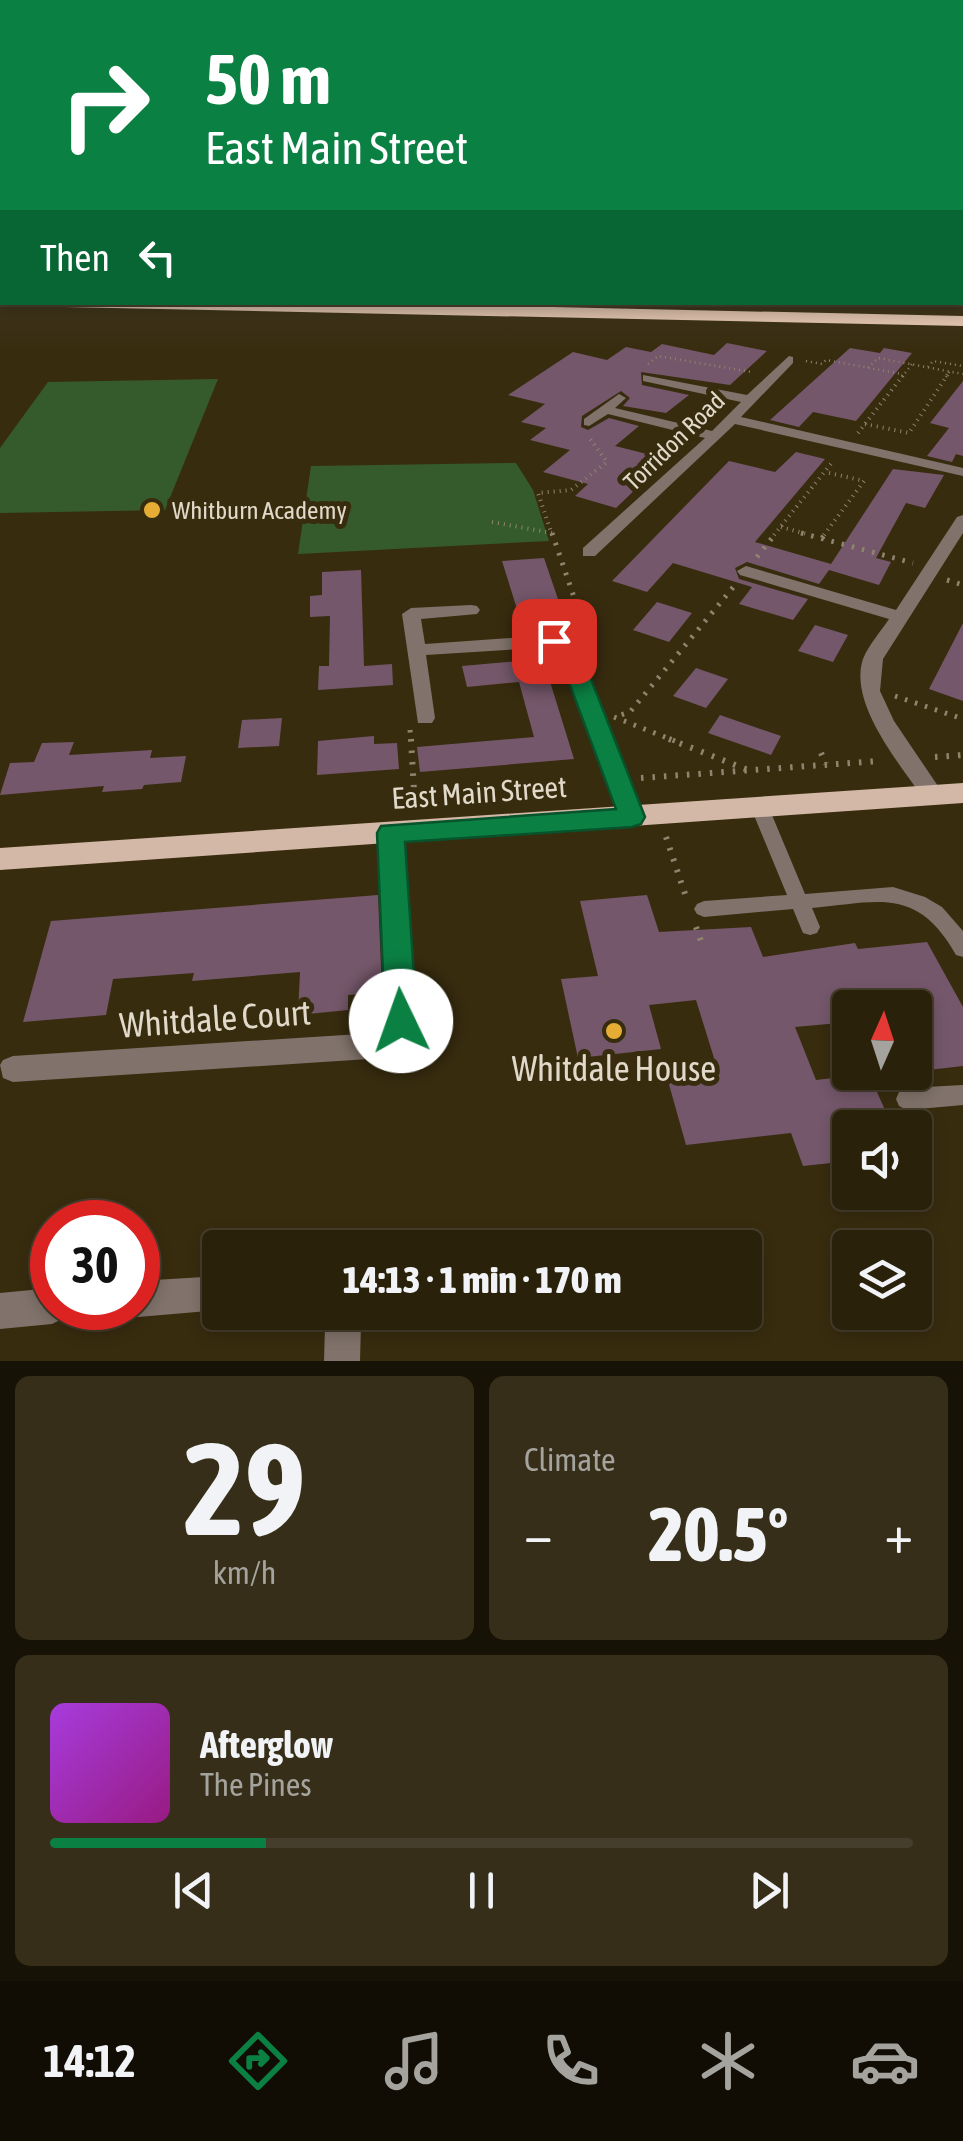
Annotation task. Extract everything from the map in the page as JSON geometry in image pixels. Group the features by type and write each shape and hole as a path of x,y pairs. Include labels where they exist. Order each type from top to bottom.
{"highway":[{"path":"215,305 963,320"},
{"path":"648,305 963,312"}],"main road":[{"name":"East Main Street","path":"0,858 948,794"}],"street":[{"name":"Torridon Road","path":"589,552 715,436 788,360"},
{"path":"634,389 660,368"},
{"path":"647,378 750,400"},
{"path":"590,422 619,398"},
{"path":"605,409 715,436"},
{"path":"732,419 963,472"},
{"path":"948,794 909,759 884,722 870,688 873,659 948,559 963,520"},
{"path":"746,571 902,617"},
{"path":"425,718 411,614 471,610"},
{"path":"418,650 554,641 567,646 618,779 645,816"},
{"name":"Whitdale Court","path":"13,1069 384,1045 401,1021 404,832"},
{"path":"160,1298 202,1295"},
{"path":"0,1310 30,1308"},
{"path":"342,1361 343,1330"}],"lane":[{"path":"760,808 810,927"},
{"path":"704,909 893,894 945,917 963,949"},
{"path":"907,1100 963,1095"}],"path":[{"path":"868,368 878,358 963,374"},
{"path":"788,360 822,364 826,360 904,374"},
{"path":"928,367 934,361 963,366"},
{"path":"748,770 614,717 630,712 912,364"},
{"path":"865,424 909,433 950,371"},
{"path":"822,538 864,481 824,472"},
{"path":"492,522 552,533"},
{"path":"781,527 822,538 948,559"},
{"path":"870,688 963,719"},
{"path":"404,832 409,731 425,718"},
{"path":"821,754 826,764"},
{"path":"618,779 909,759"},
{"path":"645,816 701,940"}],"green space":[{"path":"218,379 165,510 0,513 0,448 48,382"},
{"path":"516,463 533,490 549,541 298,554 311,466"}],"building":[{"path":"727,343 767,351 730,385 641,372 642,385 689,395 666,413 623,406 630,398 621,391 582,416 581,427 588,430 609,418 639,426 615,446 667,459 616,508 575,496 588,484 543,472 570,450 530,440 546,428 521,422 545,404 508,395 573,352 607,360 626,347 651,352 662,344 714,355"},
{"path":"850,348 912,353 856,421 813,412 799,427 770,420"},
{"path":"963,381 963,456 956,454 952,462 927,456 949,428 930,423"},
{"path":"796,452 825,459 755,542 831,564 893,469 944,475 925,508 906,503 876,558 891,562 879,585 829,570 819,584 747,562 735,568 739,579 808,599 793,620 739,604 752,587 673,563 647,592 612,581 729,461 775,472"},
{"path":"544,558 559,602 548,603 555,622 522,625 502,561"},
{"path":"361,570 364,666 392,664 393,685 318,690 319,666 329,666 330,616 310,617 310,596 322,595 322,572"},
{"path":"657,602 692,613 669,642 633,630"},
{"path":"963,623 963,701 929,689"},
{"path":"815,625 848,635 833,662 798,651"},
{"path":"543,659 574,759 420,772 417,747 534,737 519,682 467,687 462,666"},
{"path":"696,668 728,679 706,708 673,696"},
{"path":"720,715 781,736 771,755 708,733"},
{"path":"282,718 279,746 238,748 242,720"},
{"path":"374,736 374,744 397,743 399,769 317,775 318,741"},
{"path":"74,742 69,755 152,750 150,758 186,756 181,782 102,792 104,786 0,795 10,763 34,762 42,743"},
{"path":"378,895 382,992 348,995 348,1010 298,1015 300,972 192,981 194,973 113,979 106,1015 23,1022 51,921"},
{"name":"Whitdale House","path":"647,895 659,932 751,927 763,957 855,943 858,949 927,942 963,1007 963,1066 932,1070 932,990 832,990 832,1024 795,1027 816,1080 832,1078 832,1090 876,1090 885,1110 832,1110 832,1163 803,1166 791,1133 686,1145 663,1063 714,1058 696,1000 649,1005 661,1049 578,1058 561,979 598,976 580,901"}],"place":[{"name":"Whitburn Academy","path":"152,510"},
{"name":"Whitdale House","path":"614,1031"}],"route":[{"path":"401,1021 391,833 632,817 567,646 554,641"}]}
